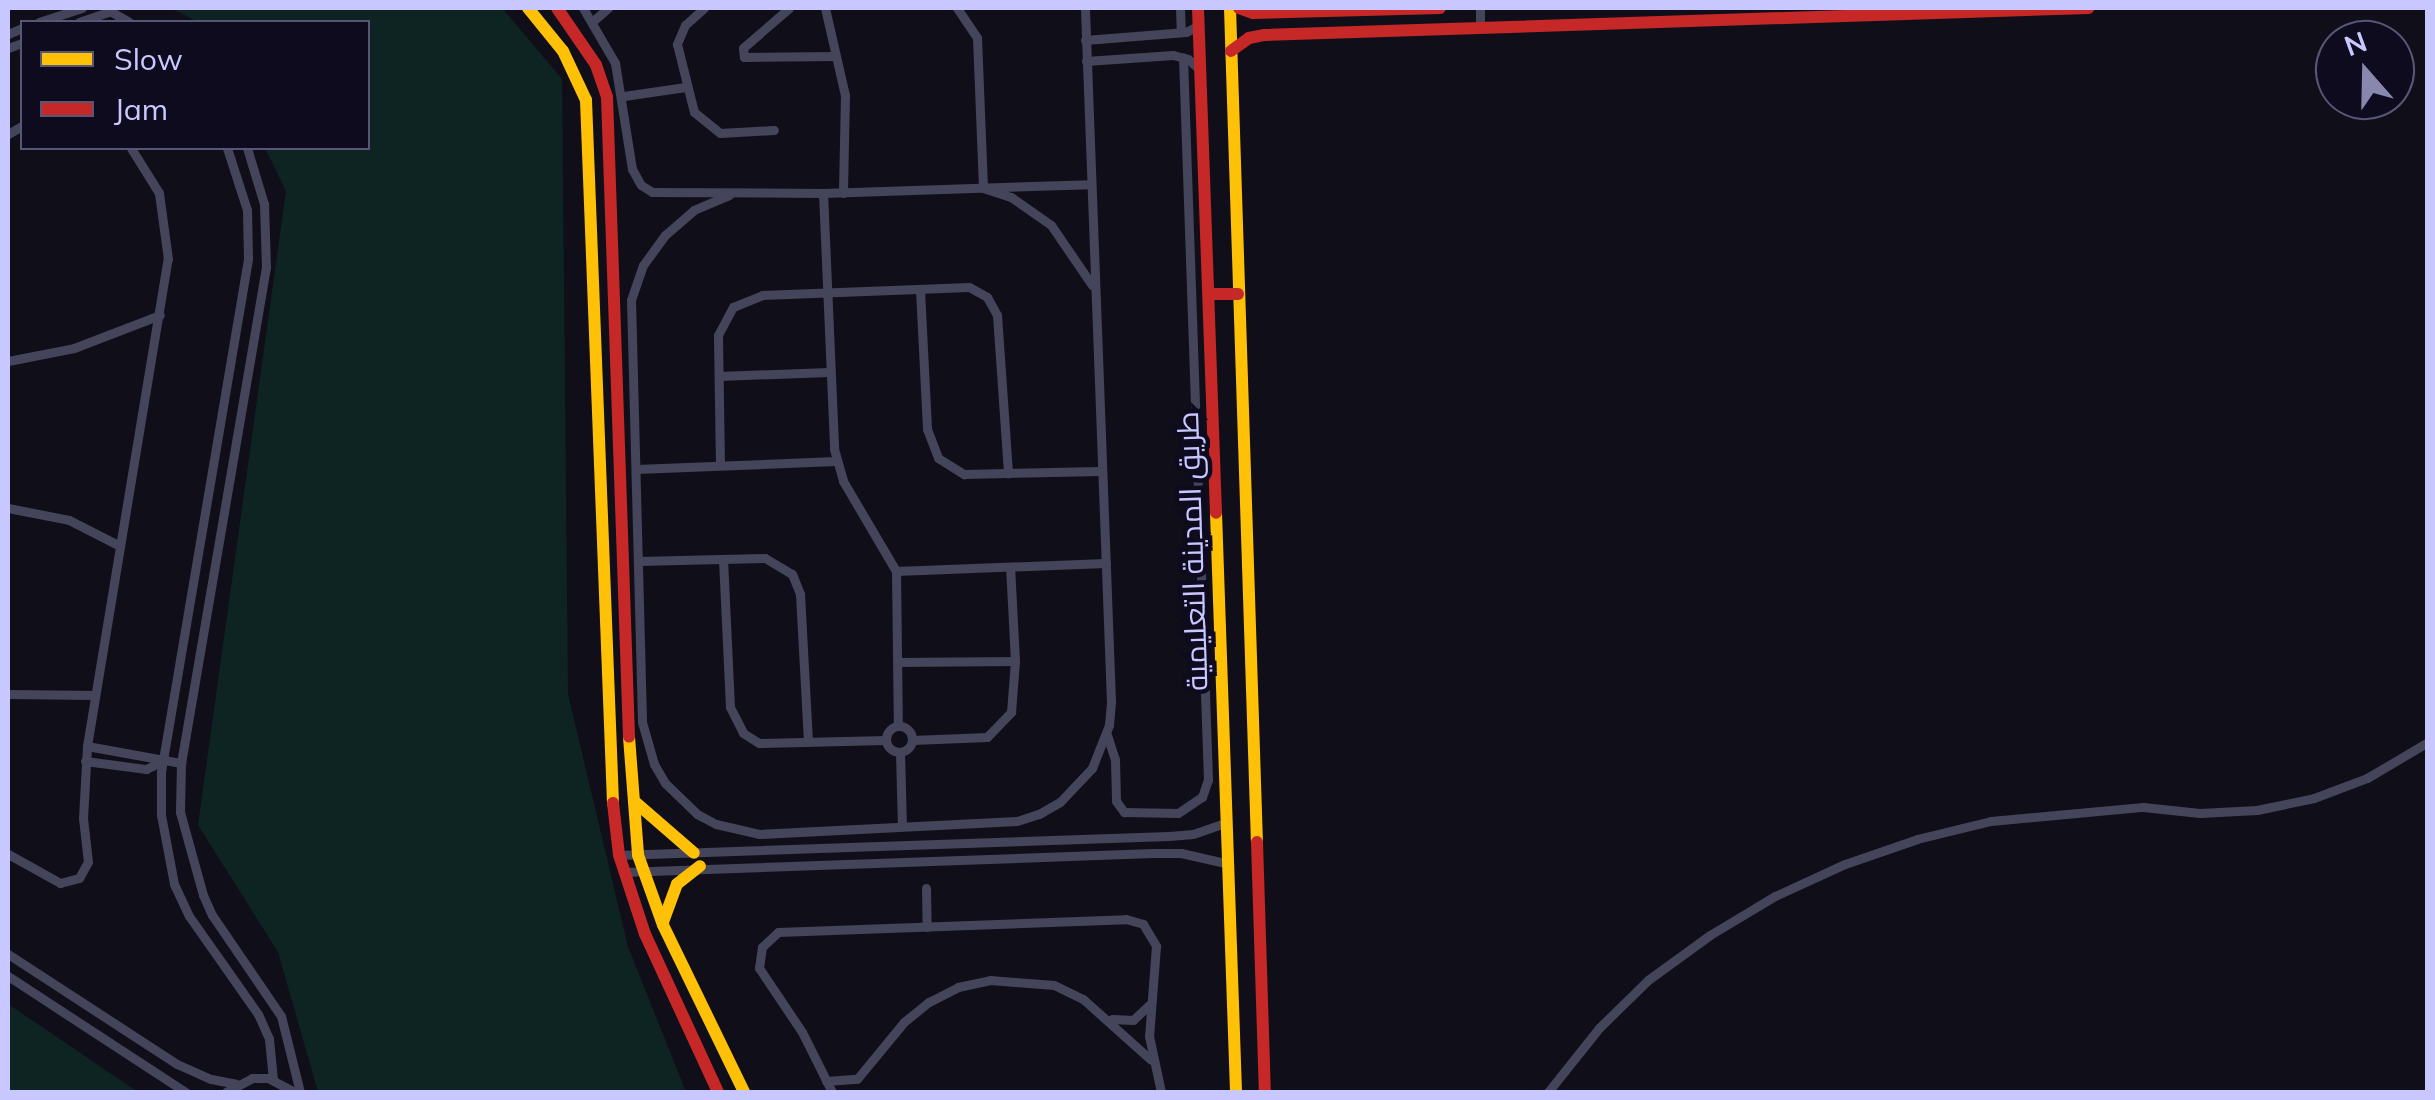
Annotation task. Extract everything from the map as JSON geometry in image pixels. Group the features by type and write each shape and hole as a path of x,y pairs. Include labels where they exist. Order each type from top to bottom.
{"street":[{"path":"44,20 75,8"},
{"path":"528,8 563,50 586,100 608,752 618,855 645,934 718,1092"},
{"path":"557,8 586,44 607,97 638,854 663,925 744,1092"},
{"path":"583,8 610,49 624,96 632,169 641,185 665,195 824,194 1090,184"},
{"path":"593,21 608,8"},
{"path":"704,8 684,25 677,44 694,112 710,128 732,134 774,130"},
{"path":"789,8 743,48 744,57 835,56"},
{"path":"825,8 845,95 843,193"},
{"path":"958,8 977,38 983,188"},
{"path":"729,195 674,226 638,277 631,300 642,722 654,764 680,800 716,824 759,834 1017,821 1039,814 1077,786 1092,768 1106,733 1111,702 1085,8"},
{"path":"1180,8 1181,32"},
{"name":"طريق المدينة التعليمية","path":"1198,8 1236,1092"},
{"name":"طريق المدينة التعليمية","path":"1230,8 1264,1092"},
{"path":"1239,8 1252,13 1440,8"},
{"path":"1480,8 1480,26"},
{"path":"1231,51 1250,38 1265,35 1832,11 2089,8"},
{"path":"1085,40 1181,32 1199,25"},
{"path":"1086,61 1183,57 1200,71"},
{"path":"1106,733 1115,759 1116,801 1124,812 1178,813 1202,797 1208,780 1183,57"},
{"path":"624,96 685,88"},
{"path":"8,854 60,883 78,878 85,871 86,746 168,259 164,209 153,178 133,150"},
{"path":"228,150 248,210 248,259 163,761 162,815 174,884 189,916 258,1014 268,1039 273,1080"},
{"path":"248,150 264,204 266,266 181,763 180,812 195,874 212,915 281,1016 297,1092"},
{"path":"983,188 1012,197 1051,226 1068,244 1094,288"},
{"path":"824,194 836,460 896,571 898,725"},
{"path":"720,465 718,335 733,307 762,296 969,287 994,306 1008,474"},
{"path":"920,290 930,444 950,468 964,474 1101,472"},
{"path":"1209,294 1238,294"},
{"path":"8,362 74,348 160,316"},
{"path":"719,376 830,372"},
{"path":"598,455 619,455"},
{"path":"636,470 836,460"},
{"path":"8,508 69,520 120,546"},
{"path":"723,559 733,717 743,733 760,743 886,740"},
{"path":"638,561 775,561 798,584 808,742"},
{"path":"896,571 1106,563"},
{"path":"902,826 900,752 912,740 986,737 997,731 1015,701 1010,566"},
{"path":"898,662 1015,660"},
{"path":"8,694 95,695"},
{"path":"900,752 890,749 886,740 889,730 898,725 907,728 912,740"},
{"path":"1548,1092 1600,1028 1648,980 1710,935 1775,896 1844,864 1917,839 1991,821 2143,808 2200,813 2258,810 2367,778 2428,742"},
{"path":"86,746 181,763"},
{"path":"85,760 146,769 163,761"},
{"path":"634,801 697,860"},
{"path":"623,872 643,872 697,860 1169,836 1193,834 1227,822"},
{"path":"618,855 697,860 1167,853 1228,864"},
{"path":"663,925 669,896 697,860"},
{"path":"926,888 927,927"},
{"path":"832,1092 802,1032 763,979 758,958 762,947 788,929 1135,920 1150,930 1156,946 1149,1004 1152,1061 1161,1092"},
{"path":"8,954 177,1064 211,1080 236,1084"},
{"path":"8,976 185,1092"},
{"path":"826,1080 845,1083 857,1079 904,1022 930,1002 990,980 1054,986 1084,998 1152,1061"},
{"path":"1110,1018 1132,1020 1149,1004"},
{"path":"226,1092 252,1078 273,1080 297,1092"},
{"path":"857,1079 858,1092"}],"green space":[{"path":"171,8 502,8 562,79 568,694 628,947 686,1092 318,1092 278,952 198,825 286,191 266,150 370,150 370,20 194,20"},
{"path":"8,1004 138,1092 8,1092"}],"traffic: slow":[{"path":"528,8 563,51 586,100 613,803"},
{"path":"1230,8 1257,842"},
{"path":"1216,513 1236,1092"},
{"path":"629,737 638,855 663,925 744,1092"},
{"path":"634,801 694,853"},
{"path":"663,922 677,884 700,866"}],"traffic: jam":[{"path":"557,8 596,65 607,97 629,737"},
{"path":"1198,8 1216,513"},
{"path":"1239,8 1253,13 1440,8"},
{"path":"1231,51 1249,38 1265,35 2089,8"},
{"path":"1209,294 1238,294"},
{"path":"613,803 619,855 645,934 718,1092"},
{"path":"1257,842 1265,1092"}]}
